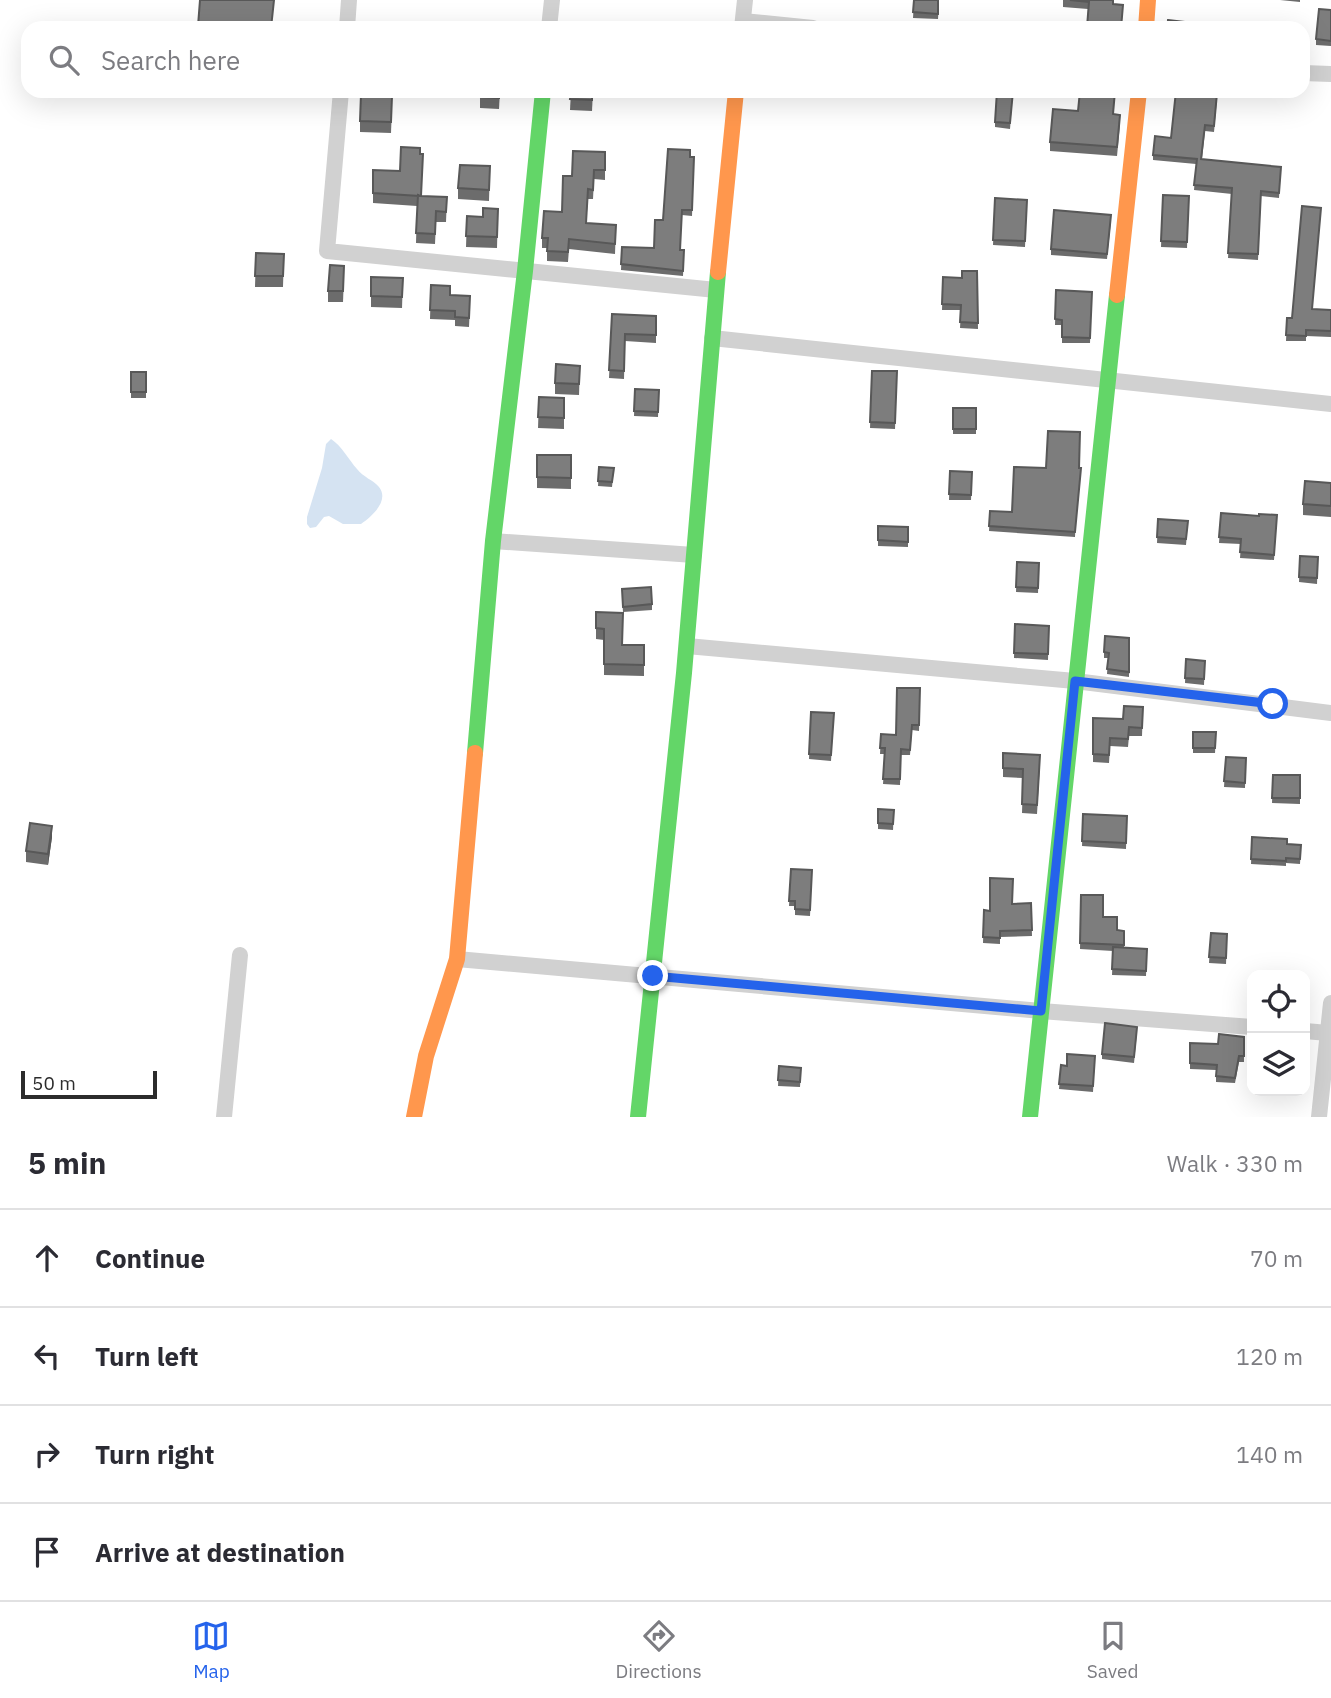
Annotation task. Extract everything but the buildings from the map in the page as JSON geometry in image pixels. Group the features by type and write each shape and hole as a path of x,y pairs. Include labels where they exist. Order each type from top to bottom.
{"street":[{"path":"348,21 349,0"},
{"path":"550,21 552,0"},
{"path":"743,21 745,0"},
{"path":"1146,21 1148,0"},
{"path":"1310,73 1331,74"},
{"path":"340,98 327,251 716,289"},
{"path":"414,1117 426,1056 457,959 493,541 542,98"},
{"path":"638,1117 687,646 716,289 735,98"},
{"path":"1030,1117 1138,98"},
{"path":"712,338 1331,404"},
{"path":"493,541 694,555"},
{"path":"687,646 1075,681 1331,713"},
{"path":"224,1117 240,956"},
{"path":"457,959 1247,1027"},
{"path":"1319,1117 1331,1003"},
{"path":"1310,1031 1328,1033"}],"water":[{"path":"331,439 359,472 379,487 382,492 381,503 361,524 343,524 329,516 324,517 316,527 310,528 307,517 322,468 326,444"}],"traffic: fast":[{"path":"475,753 493,541 542,98"},
{"path":"638,1117 684,673 718,272"},
{"path":"1030,1117 1117,295"}],"traffic: slow":[{"path":"1146,21 1148,0"},
{"path":"718,272 735,98"},
{"path":"1117,295 1138,98"},
{"path":"414,1117 426,1056 457,959 475,753"}],"route":[{"path":"653,976 1041,1011 1075,681 1273,704"}]}
